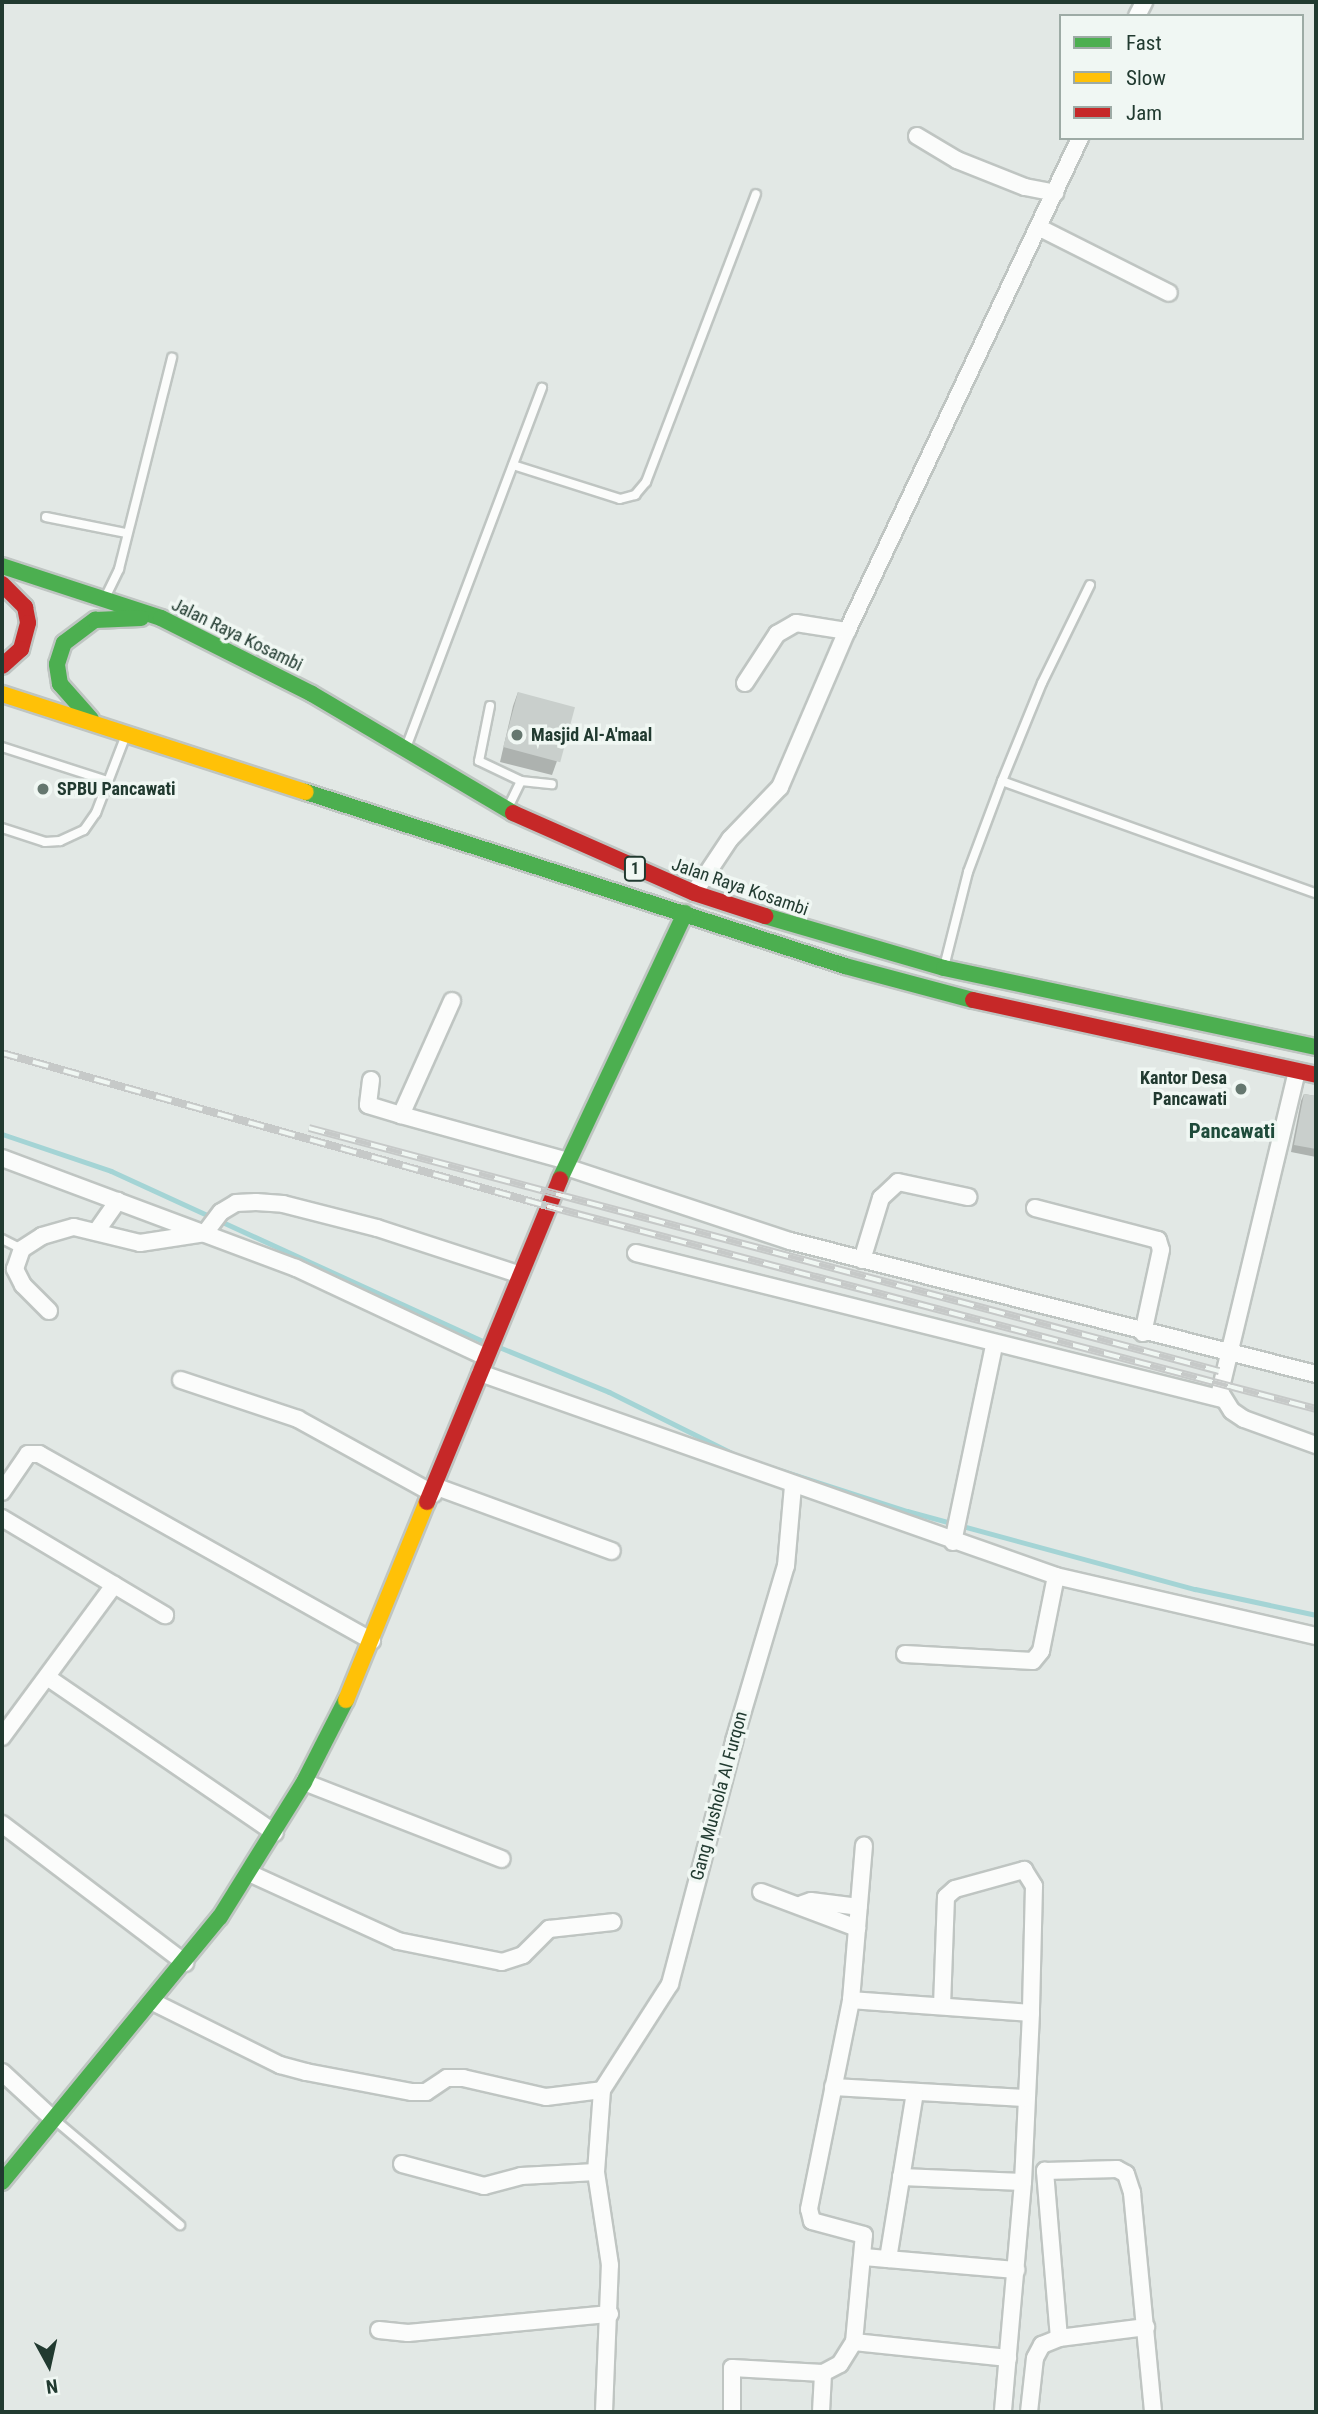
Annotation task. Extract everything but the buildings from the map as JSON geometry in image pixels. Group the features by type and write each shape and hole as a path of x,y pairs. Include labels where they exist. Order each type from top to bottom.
{"main road":[{"name":"Jalan Raya Kosambi","path":"2,566 161,618 312,694 405,752 507,809 694,893 815,933 944,968 1316,1047"},
{"path":"2,584 25,607 28,623 21,649 2,666"},
{"path":"96,724 60,684 57,664 64,643 95,620 161,618"},
{"name":"1","path":"2,694 845,966 972,1001 1316,1075"},
{"path":"2,2182 52,2118 185,1963 275,1833 304,1782 372,1641 435,1490 518,1275 685,913"}],"street":[{"path":"917,136 980,170 1055,193"},
{"path":"694,893 730,839 780,787 847,631 1040,228 1079,140"},
{"path":"1040,228 1169,293"},
{"path":"745,683 777,634 796,623 847,631"},
{"path":"401,1115 452,1001"},
{"path":"1222,1399 1226,1353 1297,1071"},
{"path":"371,1080 368,1105 567,1164 790,1241 1143,1333 1316,1374"},
{"path":"2,1158 118,1201 207,1229 485,1359 793,1486 955,1537 1056,1576 1316,1636"},
{"path":"862,1259 881,1198 898,1182 968,1197"},
{"path":"96,1232 118,1201"},
{"path":"49,1311 32,1297 15,1269 22,1249 59,1229 96,1232 140,1242 207,1229 222,1212 236,1203 283,1204 377,1228 518,1275"},
{"path":"1035,1208 1158,1240 1161,1250 1143,1333"},
{"path":"636,1253 993,1345 1222,1399 1244,1419 1316,1445"},
{"path":"955,1537 993,1345"},
{"path":"181,1380 298,1419 435,1490 612,1551"},
{"path":"2,1492 27,1454 39,1454 372,1641"},
{"name":"Gang Mushola Al Furqon","path":"602,2090 670,1984 733,1741 786,1566 793,1486"},
{"path":"2,1518 166,1615"},
{"path":"905,1654 1033,1661 1041,1651 1056,1576"},
{"path":"2,1737 114,1585"},
{"path":"47,1677 275,1833"},
{"path":"304,1782 502,1859"},
{"path":"2,1824 185,1963"},
{"path":"864,1846 850,2000 809,2210 812,2221 864,2235 891,2238"},
{"path":"942,2006 946,1897 955,1889 1024,1870 1034,1886 1031,2014 1023,2176 1003,2412"},
{"path":"249,1872 398,1941 502,1962 523,1955 549,1929 613,1922"},
{"path":"761,1892 802,1904 811,1901 859,1907"},
{"path":"802,1904 808,1913 857,1928"},
{"path":"850,2000 1031,2014"},
{"path":"153,2002 280,2065 306,2072 412,2092 426,2092 447,2078 463,2078 546,2097 602,2090 596,2172 610,2265 604,2412"},
{"path":"2,2072 52,2118"},
{"path":"833,2087 1025,2098"},
{"path":"888,2259 915,2093"},
{"path":"402,2164 484,2186 521,2176 596,2172"},
{"path":"901,2178 1023,2176 1045,2171 1117,2169 1126,2174 1146,2328 1153,2412"},
{"path":"1045,2171 1059,2338"},
{"path":"732,2412 732,2368 823,2373 841,2364 854,2342 864,2235"},
{"path":"863,2257 1016,2270"},
{"path":"379,2330 408,2333 610,2314"},
{"path":"1029,2412 1035,2358 1042,2345 1059,2338 1146,2328"},
{"path":"854,2342 1007,2358"},
{"path":"821,2412 823,2373"}],"lane":[{"path":"513,465 620,499 635,495 646,482 756,194"},
{"path":"105,598 119,569 172,358"},
{"path":"405,752 542,388"},
{"path":"46,517 126,533"},
{"path":"944,968 968,872 1002,781 1042,683 1090,584"},
{"path":"490,706 479,761 521,781 552,784"},
{"path":"2,828 45,842 74,836 96,813 126,733"},
{"path":"2,747 107,781"},
{"path":"507,809 521,781"},
{"path":"1002,781 1315,893"},
{"path":"2,1239 22,1249"},
{"path":"52,2118 180,2225"}],"waterway":[{"path":"2,1134 111,1171 485,1342"},
{"path":"494,1345 609,1392 740,1457"},
{"path":"749,1460 907,1511 1195,1589 1316,1615"}],"railway":[{"path":"2,1053 547,1206 1316,1409"},
{"path":"309,1128 1219,1371"}],"traffic: fast":[{"path":"2,566 161,618 312,694 513,813"},
{"path":"91,719 60,684 57,664 64,643 95,620 141,618"},
{"path":"306,792 845,966 973,1000"},
{"path":"560,1179 685,913"},
{"path":"765,916 944,968 1316,1047"},
{"path":"2,2182 220,1917 304,1782 346,1700"}],"traffic: slow":[{"path":"2,694 306,792"},
{"path":"346,1700 427,1502"}],"traffic: jam":[{"path":"2,584 25,607 28,623 21,649 2,666"},
{"path":"513,813 694,893 765,916"},
{"path":"973,1000 1316,1075"},
{"path":"427,1502 560,1179"}],"place":[{"name":"Masjid Al-A'maal","path":"517,735"},
{"name":"SPBU Pancawati","path":"43,789"},
{"name":"Kantor Desa Pancawati","path":"1241,1089"}],"district":[{"name":"Pancawati","path":"1232,1131"}]}
